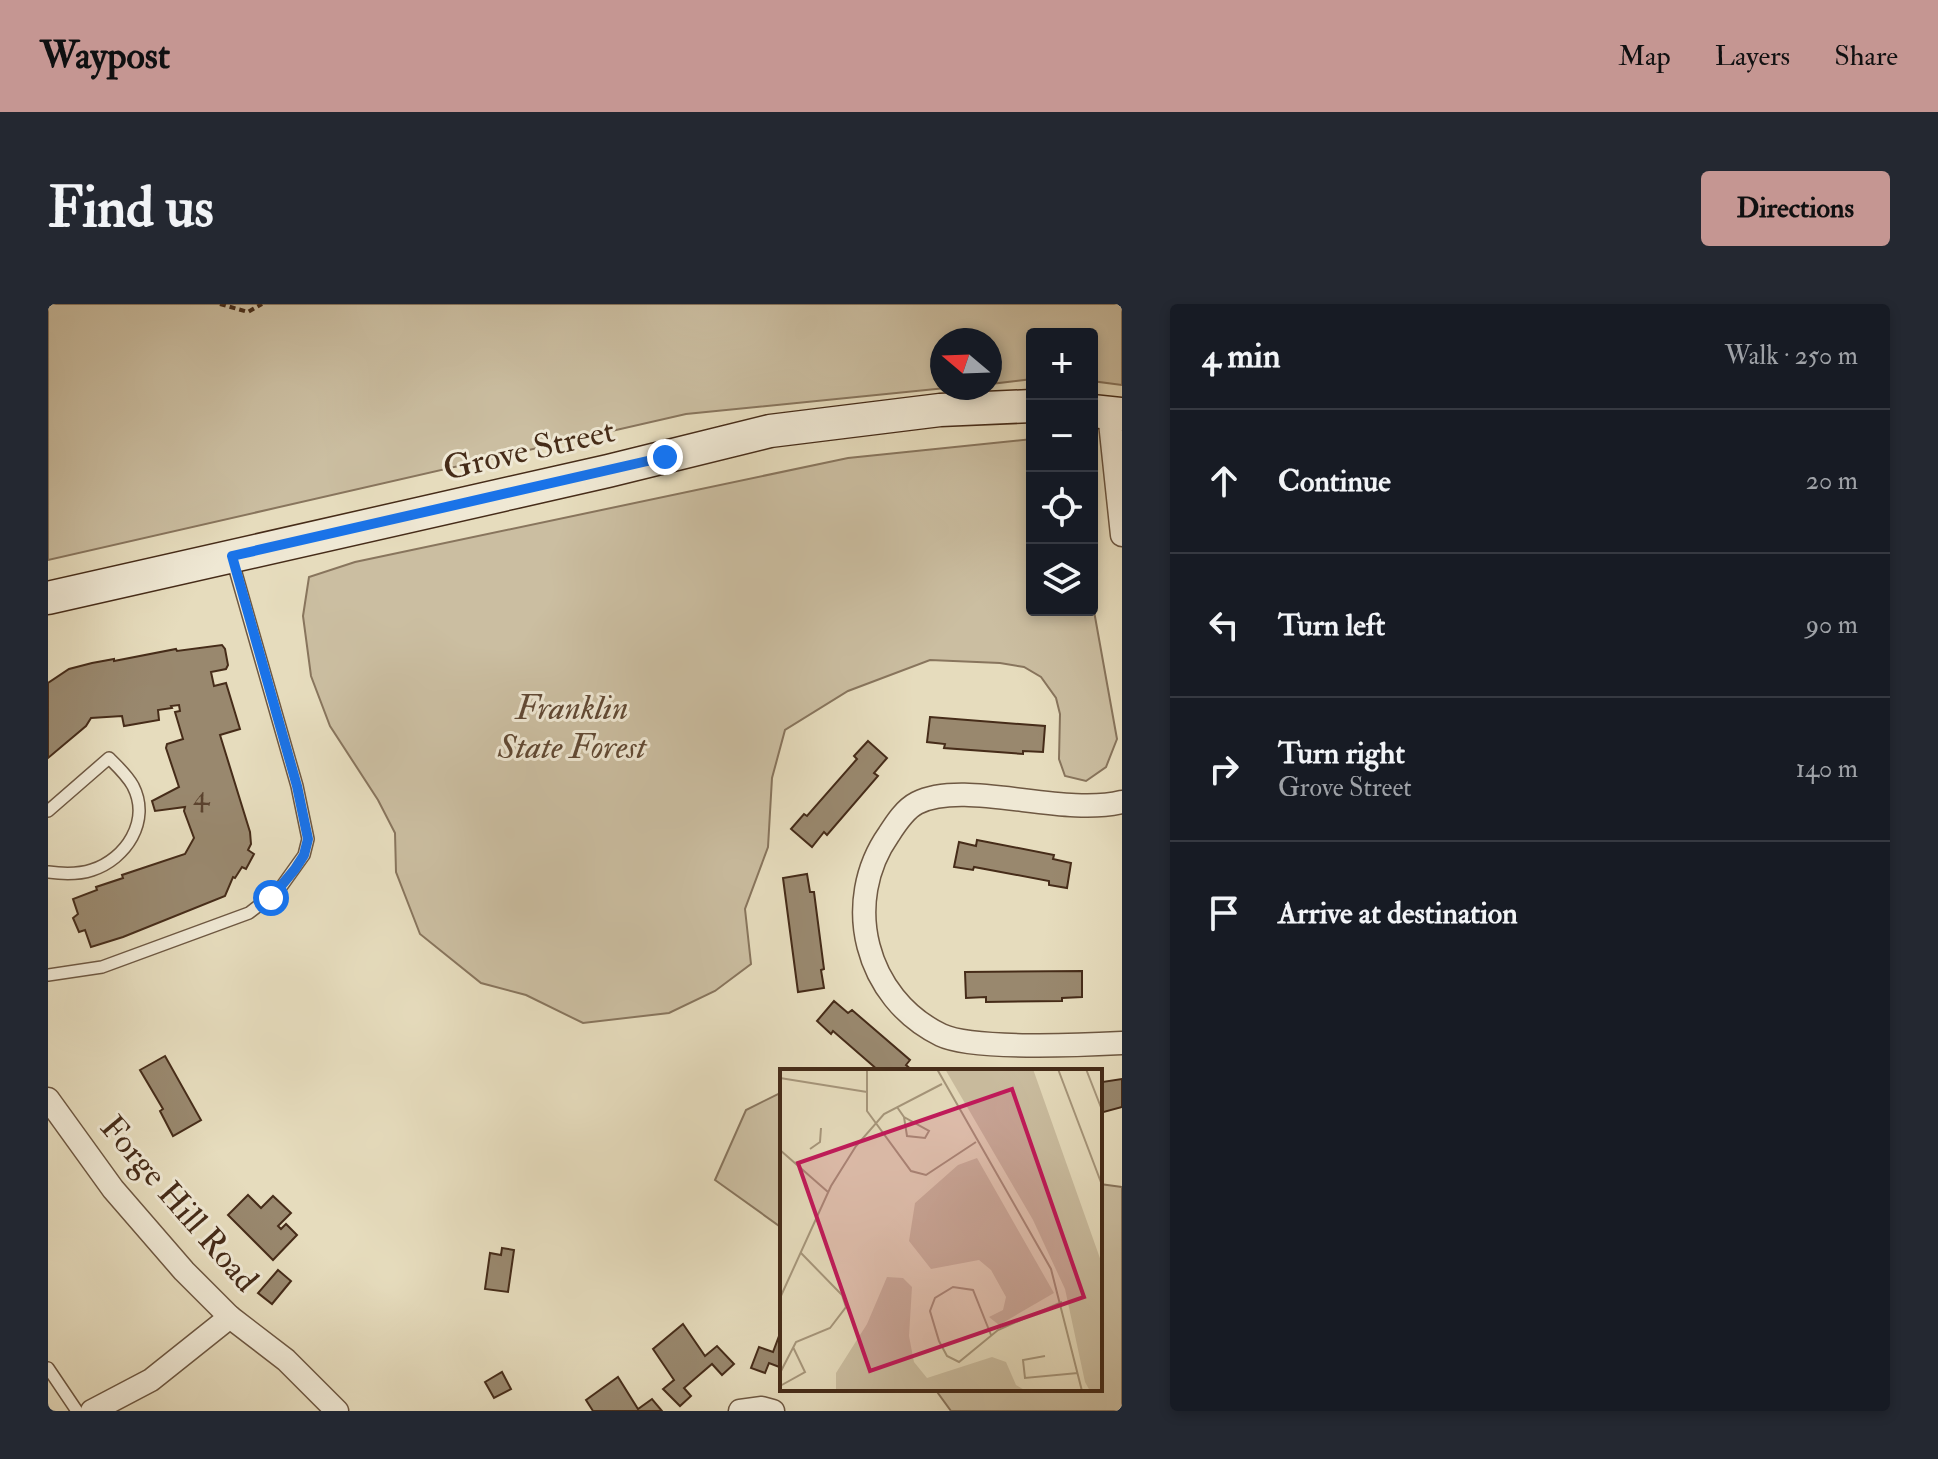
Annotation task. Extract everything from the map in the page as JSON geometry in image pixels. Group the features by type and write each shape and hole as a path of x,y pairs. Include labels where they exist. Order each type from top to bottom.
{"main road":[{"name":"Grove Street","path":"48,598 608,471 770,431 940,410 1026,406"}],"street":[{"path":"1108,413 1122,535"},
{"path":"1122,802 1070,807 959,796 932,798 915,804 877,851 866,894 865,916 866,946 888,992 921,1023 943,1036 970,1043 1122,1043"},
{"name":"Forge Hill Road","path":"48,1099 113,1189 184,1271 230,1317 286,1360 337,1411"},
{"path":"92,1411 151,1380 230,1317"},
{"path":"740,1411 762,1408 773,1411"}],"lane":[{"path":"48,975 93,969 136,957 249,913 264,904 304,855 308,839 297,786 232,556"},
{"path":"48,811 109,758 129,780 139,808 132,839 114,858 89,871 48,872"},
{"path":"48,1368 77,1411"}],"path":[{"path":"220,304 248,312 262,304"}],"green space":[{"path":"48,304 1122,304 1122,385 1098,382 1098,328 1026,328 1026,380 1002,383 1002,328 930,328 930,390 686,414 48,560"},
{"name":"Franklin State Forest","path":"1026,440 1026,616 1095,616 1117,739 1106,767 1086,781 1065,776 1059,759 1060,714 1056,698 1041,677 1024,667 1000,663 930,660 848,691 785,730 772,778 768,847 745,909 751,964 715,991 669,1013 583,1023 526,995 481,983 420,934 396,872 395,833 378,800 330,726 311,676 303,616 309,577 355,562 848,458"},
{"path":"780,1093 780,1227 715,1180 746,1110"},
{"path":"1102,1184 1122,1187 1122,1411 951,1411 936,1391 1102,1391"}],"building":[{"path":"222,645 228,665 226,669 211,672 214,686 226,683 240,729 220,735 250,832 248,850 254,854 246,869 242,867 233,877 225,896 91,947 85,930 79,932 73,918 78,914 73,899 123,878 122,875 185,854 194,838 185,807 155,811 152,801 179,787 166,748 167,744 183,739 175,712 180,711 179,705 171,706 158,710 159,720 124,726 122,716 91,718 86,726 48,758 48,683 69,669 92,663"},
{"path":"930,717 1045,726 1043,752 1023,751 1023,754 944,748 945,744 927,742"},
{"path":"868,741 887,758 874,773 878,776 827,835 824,832 812,847 791,829 804,814 807,816 857,759 854,756"},
{"path":"977,840 1054,855 1053,859 1071,863 1067,888 1049,885 1049,881 974,867 973,870 954,867 959,842 976,846"},
{"path":"807,874 810,892 814,892 824,988 798,992 783,878"},
{"path":"1082,971 1082,997 1062,998 1062,1001 986,1002 986,997 966,998 965,972"},
{"path":"834,1001 848,1013 852,1010 910,1060 906,1065 911,1069 877,1069 817,1021"},
{"path":"165,1056 201,1120 173,1136 160,1111 163,1109 140,1070"},
{"path":"1122,1079 1122,1107 1102,1112 1102,1082"},
{"path":"248,1195 261,1208 273,1196 291,1213 278,1226 281,1229 286,1224 297,1235 273,1260 228,1215"},
{"path":"502,1248 514,1250 508,1292 485,1289 490,1253 501,1255"},
{"path":"278,1270 291,1281 272,1304 258,1293"},
{"path":"683,1324 705,1356 717,1346 734,1364 722,1375 712,1364 684,1388 691,1396 680,1406 663,1389 674,1380 653,1349"},
{"path":"780,1333 780,1367 769,1363 765,1373 751,1368 759,1347 773,1352"},
{"path":"502,1372 511,1389 494,1398 485,1382"},
{"path":"618,1377 638,1409 652,1399 662,1411 593,1411 586,1400"}],"route":[{"path":"271,898 304,855 308,839 297,786 232,556 665,457"}]}
